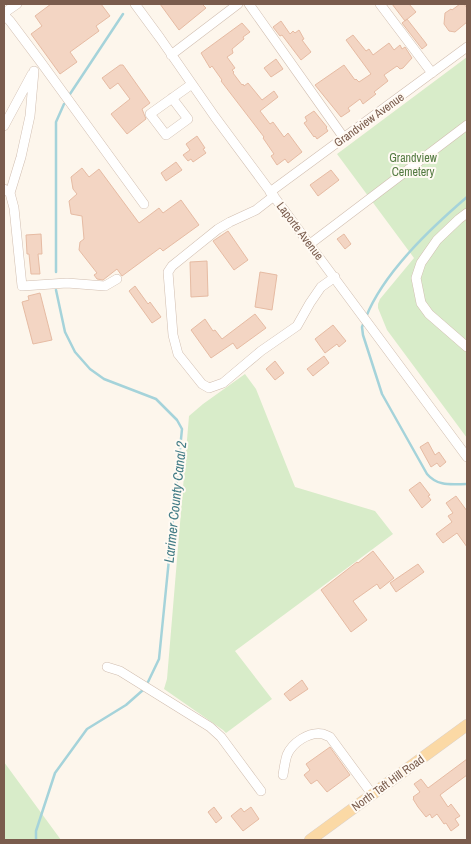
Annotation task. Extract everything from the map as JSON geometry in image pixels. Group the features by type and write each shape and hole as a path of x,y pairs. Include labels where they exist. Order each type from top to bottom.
{"main road":[{"name":"North Taft Hill Road","path":"310,840 467,725"}],"street":[{"path":"17,4 4,14 144,204"},
{"name":"Laporte Avenue","path":"135,4 272,194 467,457"},
{"path":"171,55 238,4"},
{"path":"249,4 344,138"},
{"path":"380,4 432,73"},
{"name":"Grandview Avenue","path":"335,277 322,287 297,326 216,386 209,388 202,384 178,354 173,335 169,269 218,229 256,210 272,194 344,138 467,47"},
{"path":"4,126 40,61"},
{"path":"34,71 30,116 21,157 7,191 14,208 22,286 67,283 105,286 116,279"},
{"path":"172,98 188,119 166,135 150,114 172,98 192,84"},
{"path":"310,244 467,125"},
{"path":"467,213 437,240 420,263 416,278 421,303 429,314 467,347"},
{"path":"107,667 120,670 210,727 221,737 261,791"},
{"path":"282,775 286,756 294,745 305,737 322,734 330,737 372,794"}],"green space":[{"name":"Grandview Cemetery","path":"467,57 467,438 387,330 378,304 380,299 414,258 337,154"},
{"path":"245,374 256,389 295,487 375,511 393,534 235,651 272,699 226,733 164,689 167,679 189,416"},
{"path":"4,762 61,840 4,840"}],"building":[{"path":"51,4 101,4 110,16 96,26 99,31 70,52 77,62 60,74 31,34 42,26 35,16"},
{"path":"160,4 202,4 206,8 179,30"},
{"path":"392,4 409,4 416,12 405,21"},
{"path":"460,4 464,4 467,8 467,22 455,32 449,31 444,24 445,13"},
{"path":"407,19 427,45 422,49 402,23"},
{"path":"281,21 290,34 293,31 295,33 299,30 304,39 302,40 311,52 301,60 282,35 280,36 273,27"},
{"path":"242,23 250,32 243,37 244,39 232,49 233,53 227,57 235,68 232,70 233,73 242,85 244,86 248,83 262,100 274,91 278,97 260,111 270,124 273,122 284,137 288,133 302,152 288,163 285,159 277,165 271,156 274,154 264,137 221,81 212,66 210,68 201,53"},
{"path":"353,35 366,51 369,49 373,55 389,43 394,50 400,45 402,49 405,47 412,58 403,68 400,69 397,66 384,75 388,81 374,92 376,94 363,104 360,99 348,108 350,111 341,117 315,85 344,65 355,80 359,82 371,74 346,40"},
{"path":"276,59 283,69 271,77 264,68"},
{"path":"120,65 123,65 150,103 142,109 146,119 127,134 111,114 130,99 118,83 110,89 102,78"},
{"path":"314,111 328,131 317,139 304,123 307,121 305,117"},
{"path":"197,136 206,153 193,162 191,159 188,161 183,155 190,150 186,144"},
{"path":"176,162 182,170 166,181 161,173"},
{"path":"82,168 89,177 99,169 139,223 159,208 163,213 181,200 199,225 163,251 160,248 122,276 117,269 103,280 97,279 94,275 97,273 79,250 80,242 84,239 82,216 71,214 69,201 77,194 73,189 71,177"},
{"path":"331,170 339,180 318,196 310,185"},
{"path":"228,231 248,260 234,270 213,241"},
{"path":"41,234 42,254 38,254 40,274 31,274 26,235"},
{"path":"344,234 351,244 345,249 337,239"},
{"path":"207,261 208,296 191,297 190,262"},
{"path":"260,272 277,275 272,310 255,307"},
{"path":"135,286 148,304 150,302 161,317 152,323 129,291"},
{"path":"40,293 52,340 33,344 22,302 29,300 28,296"},
{"path":"255,314 266,328 237,349 233,343 211,358 191,330 205,319 213,331 215,330 222,339"},
{"path":"333,325 346,341 339,347 337,344 325,353 315,339"},
{"path":"324,356 329,363 313,376 307,369"},
{"path":"275,361 284,373 275,380 266,369"},
{"path":"428,442 435,455 439,452 446,462 440,467 437,463 431,467 420,447"},
{"path":"420,482 430,495 428,496 431,500 422,508 409,490"},
{"path":"456,496 467,511 467,547 457,533 443,543 436,534 452,522 448,516 453,513 446,503"},
{"path":"373,551 394,578 380,589 377,584 353,601 367,620 351,632 321,590"},
{"path":"418,564 424,572 396,592 390,583"},
{"path":"302,680 308,689 290,701 284,694"},
{"path":"330,747 350,775 327,792 317,780 311,784 304,775 310,770 306,764"},
{"path":"467,759 467,775 440,795 448,807 451,804 460,816 455,819 459,825 451,831 437,814 432,818 430,814 426,817 418,807 413,797 420,792 414,784 421,779 428,788"},
{"path":"214,807 222,818 216,823 208,812"},
{"path":"251,807 259,819 243,831 231,816 241,808 244,812"}],"waterway":[{"name":"Larimer County Canal 2","path":"70,94 123,14"},
{"name":"Larimer County Canal 2","path":"56,272 56,122 64,104"},
{"path":"366,317 374,300 396,267 439,222 467,197"},
{"name":"Larimer County Canal 2","path":"56,290 65,332 75,352 90,369 104,379 156,399 177,420 182,429 159,659 148,682"},
{"path":"364,322 362,327 363,335 382,394 427,474 441,483 467,484"},
{"name":"Larimer County Canal 2","path":"36,840 36,831 55,773 87,729 126,705 143,690"}]}
